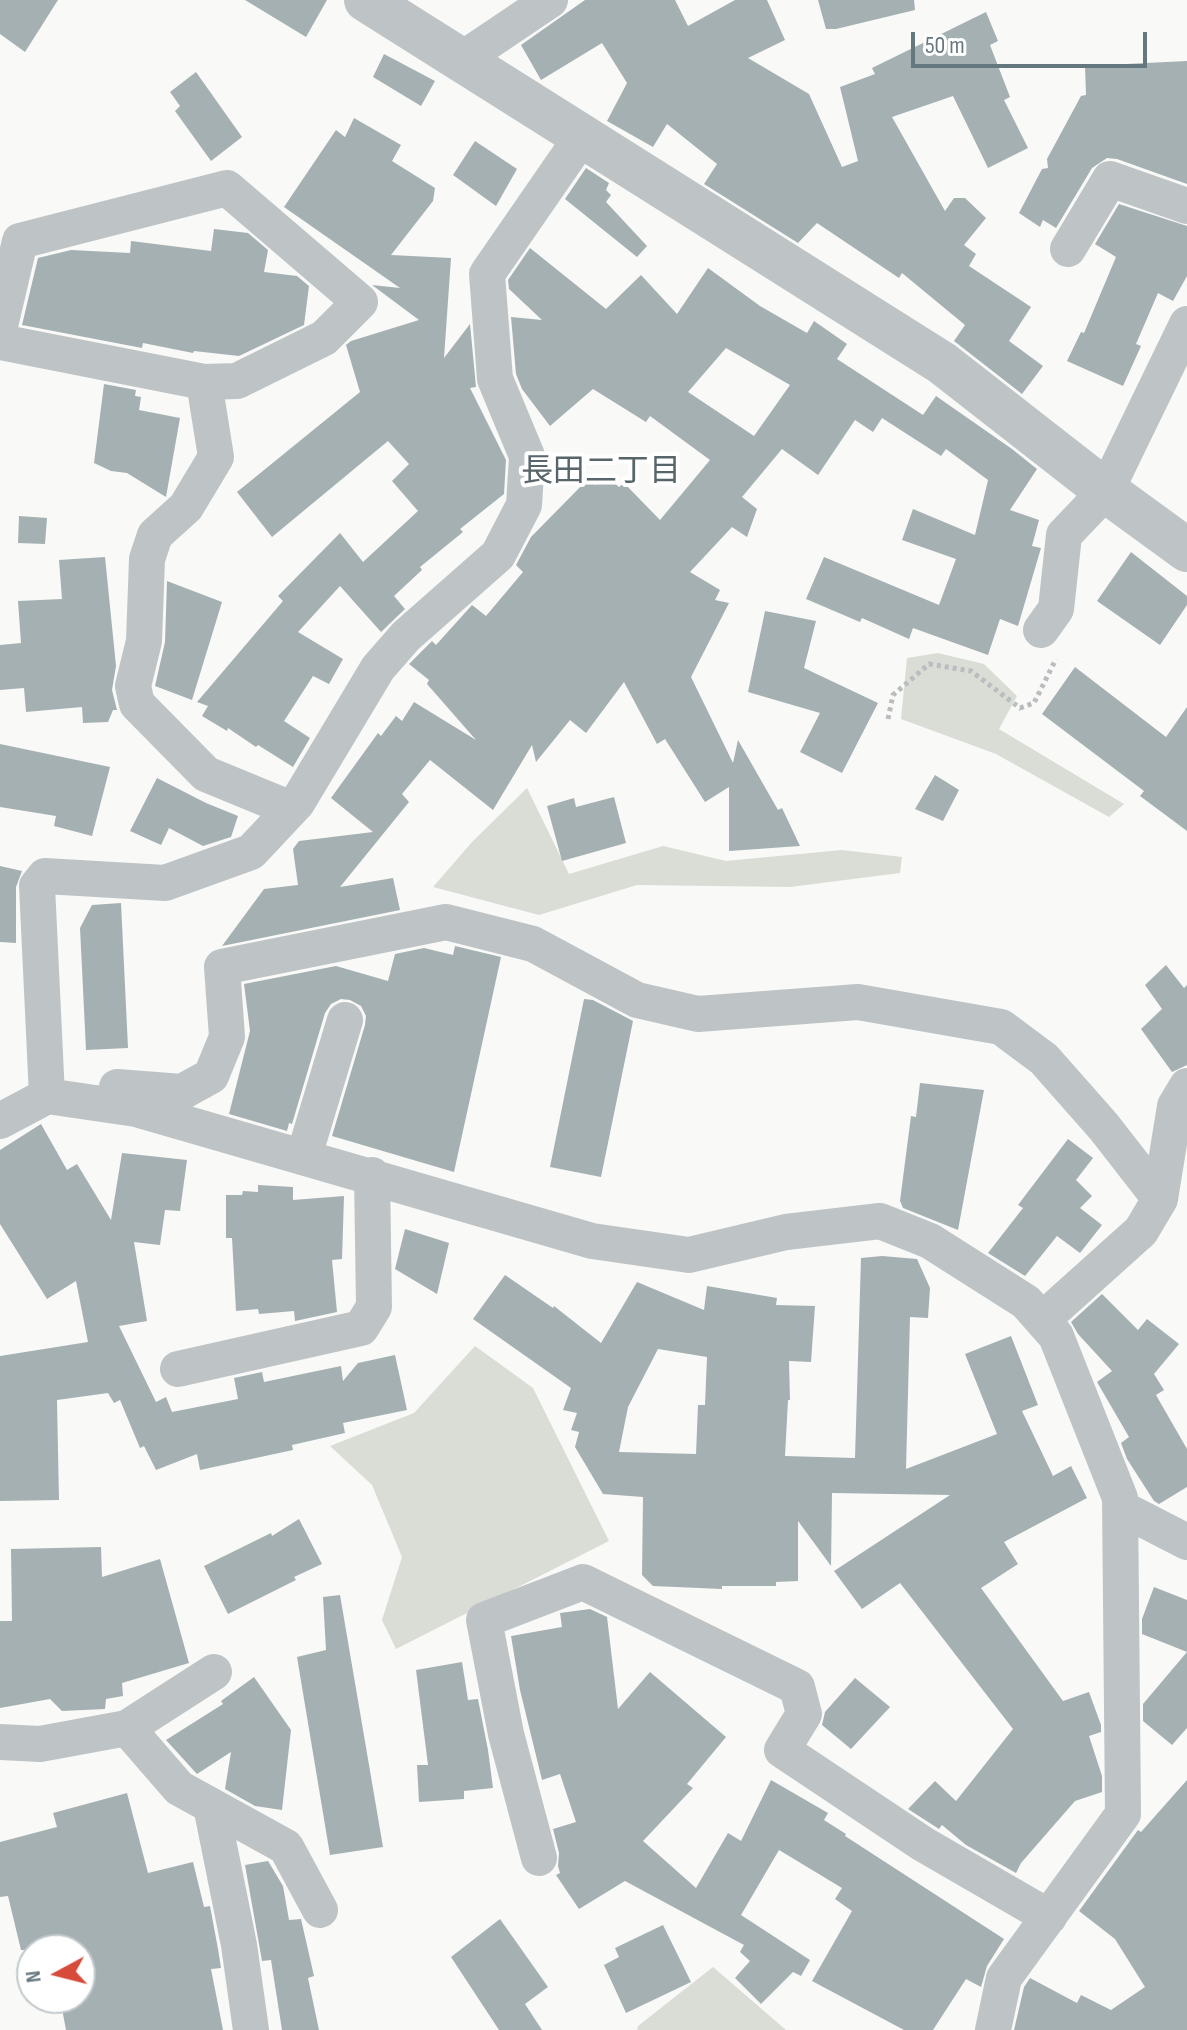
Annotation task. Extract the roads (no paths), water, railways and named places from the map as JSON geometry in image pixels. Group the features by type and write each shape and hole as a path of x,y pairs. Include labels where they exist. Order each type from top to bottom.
{"street":[{"path":"366,0 942,363 1187,550"},
{"path":"461,60 550,0"},
{"path":"47,1092 37,886 45,876 165,883 251,852 297,803 378,668 406,636 498,555 524,505 527,456 495,379 487,274 583,135"},
{"path":"1068,249 1110,179 1187,206"},
{"path":"0,326 20,241 227,188 360,302 324,338 237,381 204,382 0,342"},
{"path":"1041,630 1056,609 1064,535 1106,491 1187,324"},
{"path":"204,382 216,457 186,507 155,535 147,559 144,641 133,686 137,704 206,774 291,809"},
{"path":"0,1121 47,1092 91,1085 182,1092 211,1076 227,1037 222,967 446,922 533,944 637,1000 698,1014 858,1002 1001,1027 1044,1059 1104,1127 1160,1199"},
{"path":"304,1156 345,1020"},
{"path":"1042,1320 1141,1231 1160,1199 1175,1106 1187,1086"},
{"path":"47,1092 136,1109 592,1241 689,1255 786,1232 880,1221 930,1241 1026,1302 1056,1336 1120,1498 1123,1814 1004,1978 993,2030"},
{"path":"178,1369 361,1328 374,1307 372,1175"},
{"path":"1121,1508 1187,1542"},
{"path":"539,1858 506,1734 484,1620 583,1582 797,1687 804,1714 782,1750 923,1844 1049,1917"},
{"path":"0,1742 40,1744 127,1728 214,1672"},
{"path":"127,1728 179,1788 286,1847 320,1910"},
{"path":"211,1806 239,1945 251,2030"}],"district":[{"name":"長田二丁目","path":"601,473"}]}
